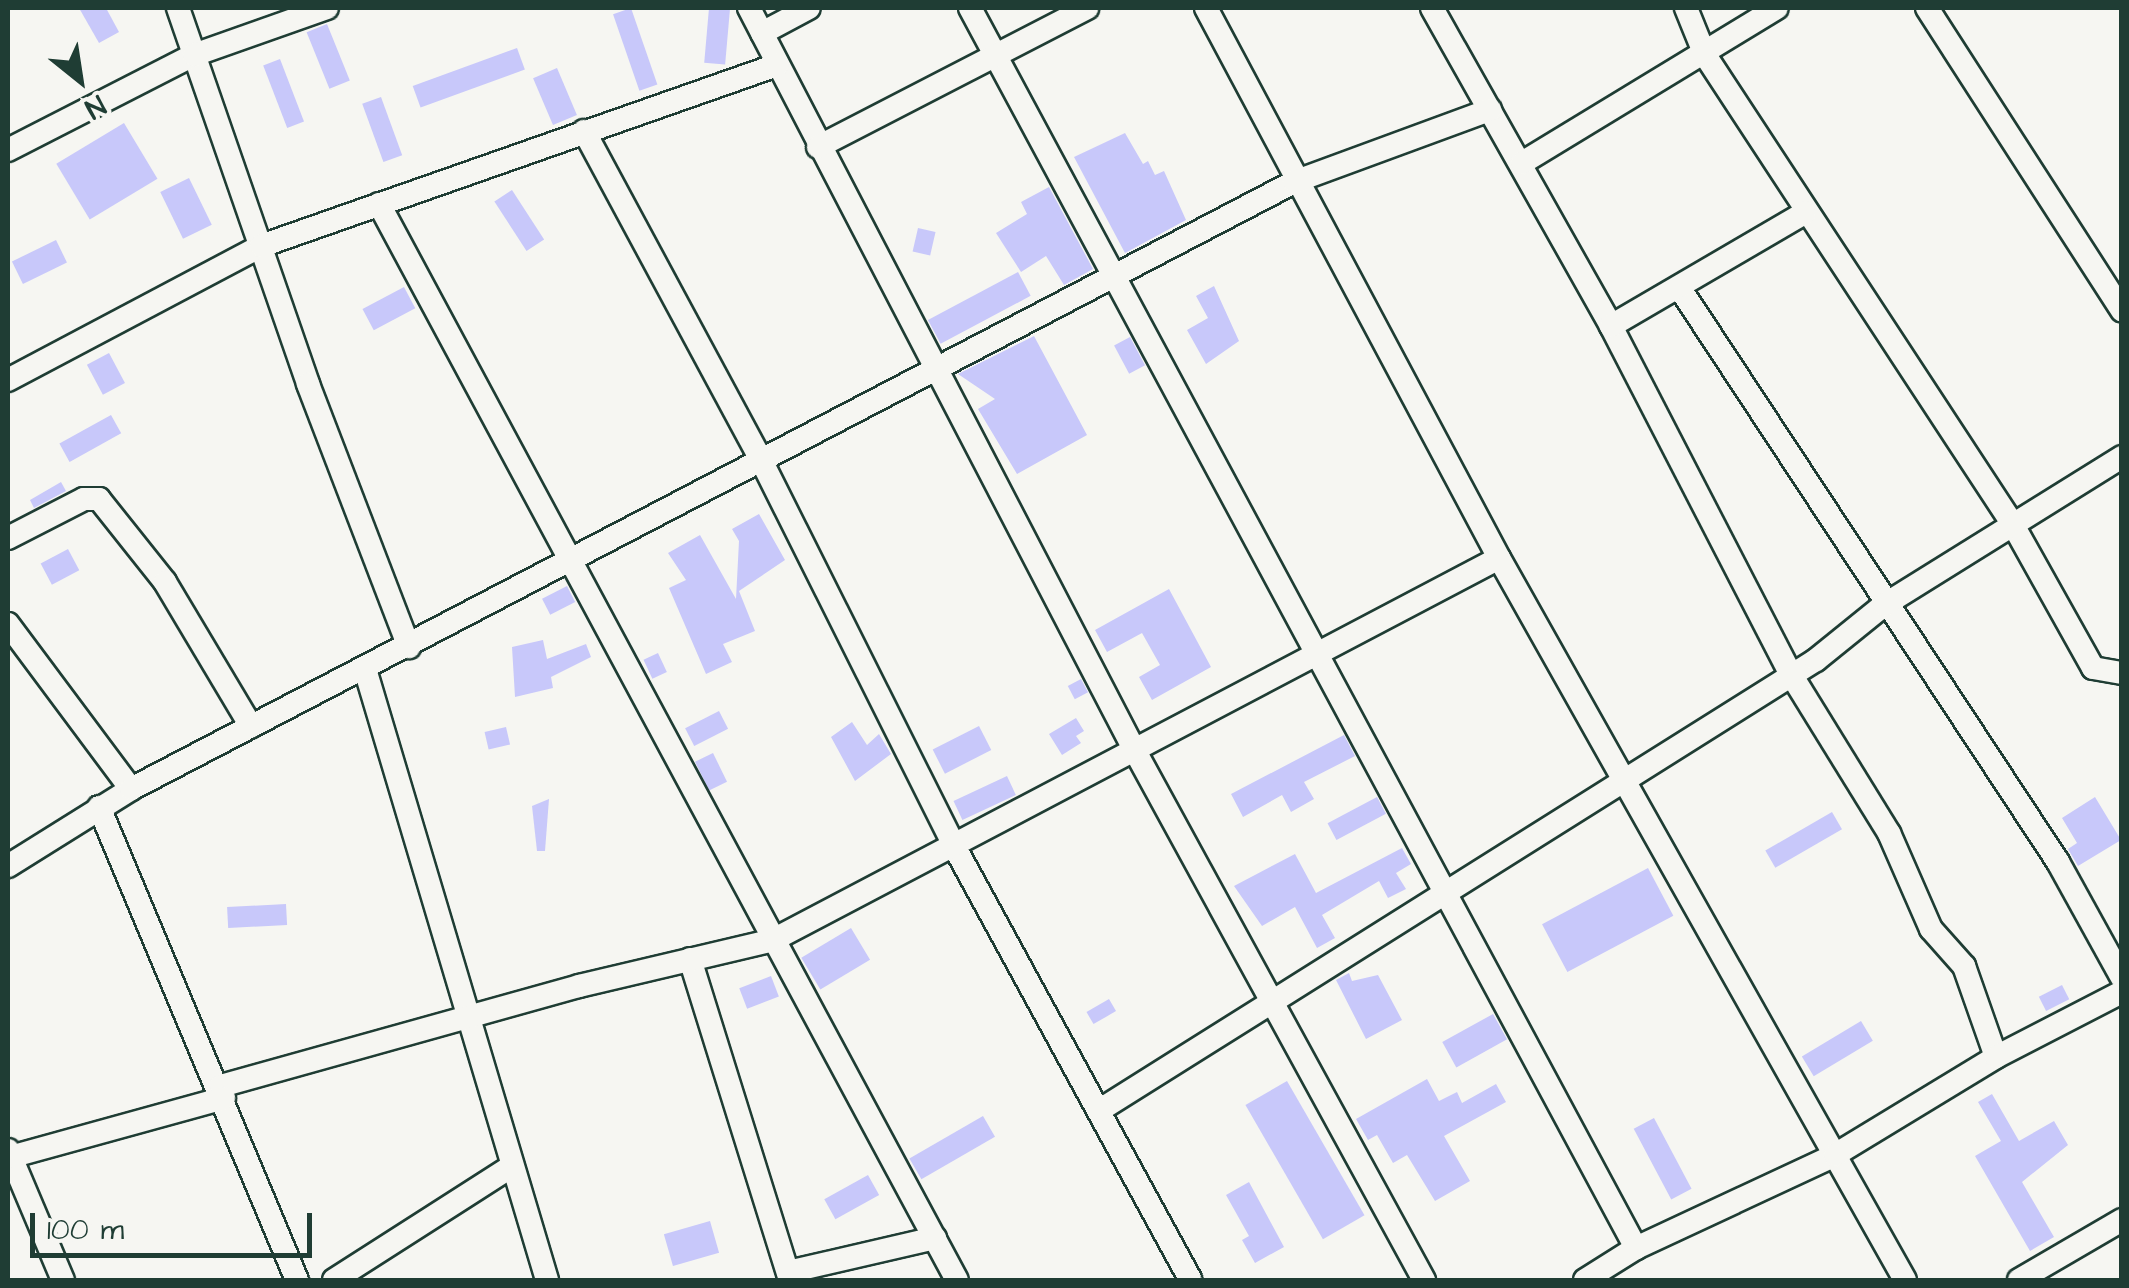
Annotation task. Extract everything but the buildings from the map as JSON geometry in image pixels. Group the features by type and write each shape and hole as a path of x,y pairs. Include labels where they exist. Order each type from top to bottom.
{"street":[{"path":"178,8 409,647"},
{"path":"8,150 194,55 327,8"},
{"path":"749,8 818,148 939,371 1134,751 1424,1280"},
{"path":"762,33 808,8"},
{"path":"970,8 1118,275 1636,1248"},
{"path":"818,148 994,52 1086,8"},
{"path":"1206,8 1294,182 1499,558 1905,1280"},
{"path":"1432,8 1611,326 1792,676 1889,833 1931,930 1964,966 1996,1057"},
{"path":"1686,8 1705,55 1804,213 2012,523 2093,668 2122,673"},
{"path":"1522,163 1777,8"},
{"path":"1926,8 2122,311"},
{"path":"8,380 261,246 777,64"},
{"path":"8,866 131,789 939,371 1294,182 1490,110"},
{"path":"584,131 762,462 954,846 1192,1280"},
{"path":"380,204 957,1280"},
{"path":"1611,326 1804,213"},
{"path":"1679,287 1884,605 2058,862 2122,978"},
{"path":"1100,1110 1274,1004 1622,778 1792,676 1884,605 2122,457"},
{"path":"8,538 84,499 99,499 165,582 251,726"},
{"path":"63,1280 16,1191 9,1154 468,1017 773,940 1499,558"},
{"path":"8,624 131,789"},
{"path":"365,668 546,1280"},
{"path":"99,807 222,1092 297,1280"},
{"path":"690,960 789,1276 935,1238"},
{"path":"1585,1280 1636,1248 1835,1155 1996,1057 2122,992"},
{"path":"334,1280 512,1166"},
{"path":"2019,1280 2122,1220"}]}
